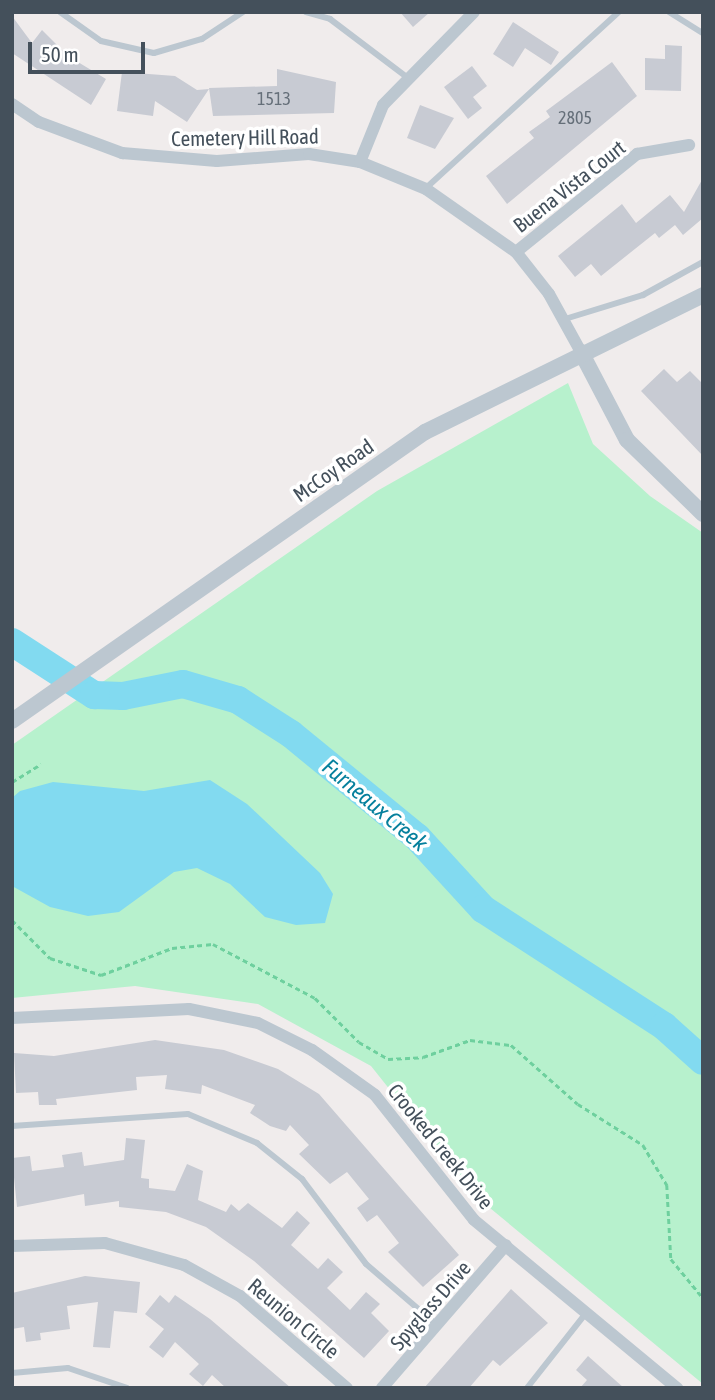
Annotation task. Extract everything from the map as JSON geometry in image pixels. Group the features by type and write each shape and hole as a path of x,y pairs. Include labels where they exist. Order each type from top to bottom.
{"street":[{"path":"360,162 376,117 408,78 474,12"},
{"name":"Cemetery Hill Road","path":"12,104 39,122 122,153 217,161 309,154 360,162 426,189 516,252 565,319 627,440 703,514"},
{"name":"Buena Vista Court","path":"516,252 637,154 689,145"},
{"name":"McCoy Road","path":"12,721 425,432 580,352 703,295"},
{"name":"Crooked Creek Drive","path":"12,1018 155,1006 258,1023 346,1069 375,1095 474,1220 677,1388"},
{"name":"Reunion Circle","path":"12,1246 117,1244 184,1265 240,1296 347,1388"},
{"name":"Spyglass Drive","path":"382,1388 506,1245"}],"lane":[{"path":"60,12 101,41 155,53 202,39 243,12"},
{"path":"306,12 330,19 408,78"},
{"path":"426,189 619,12"},
{"path":"669,12 703,33"},
{"path":"565,319 643,295 703,262"},
{"path":"12,1126 188,1114 257,1143 302,1179 366,1264 438,1326"},
{"path":"527,1388 587,1312"},
{"path":"12,1373 68,1368 127,1388"}],"path":[{"path":"12,782 41,764"},
{"path":"12,920 50,958 101,975 172,948 212,944 315,998 359,1042 388,1059 423,1057 470,1040 511,1045 651,1156 667,1185 671,1259 703,1298"}],"green space":[{"path":"568,383 593,444 650,496 703,533 703,1384 473,1194 371,1066 258,1004 135,986 12,998 12,745 377,491"}],"water":[{"path":"210,780 247,804 320,873 333,894 325,923 296,925 265,917 230,884 197,868 174,872 119,912 88,916 50,907 12,886 12,798 20,791 53,782 144,791"}],"building":[{"path":"400,12 430,12 413,27"},
{"path":"12,16 32,43 42,30 68,56 106,79 91,105 12,53"},
{"path":"513,22 559,52 551,65 525,48 513,67 493,54"},
{"path":"665,45 682,46 681,91 645,90 645,58 665,59"},
{"path":"612,62 637,96 507,204 486,176 534,138 529,132 550,117 546,111"},
{"path":"472,66 487,86 473,97 482,108 468,119 444,87"},
{"path":"277,69 336,82 334,113 213,116 209,88 277,86"},
{"path":"122,72 175,76 197,90 209,89 187,122 155,101 153,116 117,111"},
{"path":"420,105 454,118 435,149 407,138"},
{"path":"703,178 703,218 683,235 675,225 659,238 655,233 601,276 591,264 575,277 558,256 622,204 636,223 670,195 684,212"},
{"path":"664,369 677,382 690,371 703,384 703,456 641,391"},
{"path":"155,1040 224,1050 278,1069 319,1094 459,1255 423,1287 388,1252 399,1243 377,1215 367,1222 357,1208 369,1199 347,1172 330,1184 299,1154 309,1145 290,1125 286,1131 270,1126 250,1113 255,1105 202,1085 201,1094 165,1089 167,1075 136,1077 137,1090 56,1099 57,1105 39,1105 38,1092 16,1093 14,1053 54,1056"},
{"path":"126,1138 145,1140 141,1178 149,1179 149,1188 175,1191 187,1164 203,1171 198,1200 226,1212 231,1204 239,1211 248,1203 282,1228 297,1211 310,1223 291,1245 318,1269 328,1258 343,1272 327,1288 350,1310 366,1292 380,1304 371,1313 389,1331 364,1358 254,1261 206,1227 166,1212 119,1207 119,1201 85,1206 84,1194 17,1207 12,1158 30,1156 32,1171 64,1167 62,1155 82,1152 84,1166 124,1160"},
{"path":"85,1276 140,1282 137,1313 114,1311 110,1348 93,1347 98,1302 67,1306 70,1329 40,1333 41,1340 26,1342 24,1327 12,1329 12,1293"},
{"path":"511,1289 548,1323 500,1366 493,1360 469,1388 424,1388"},
{"path":"160,1295 169,1303 175,1295 210,1319 291,1388 226,1388 212,1375 203,1386 189,1374 199,1364 175,1342 163,1358 149,1347 164,1329 145,1314"},
{"path":"588,1356 624,1388 580,1388 587,1380 576,1370"}],"waterway":[{"name":"Furneaux Creek","path":"12,642 94,695 123,696 183,684 238,700 291,734 417,837 483,909 664,1026 703,1061"}]}
